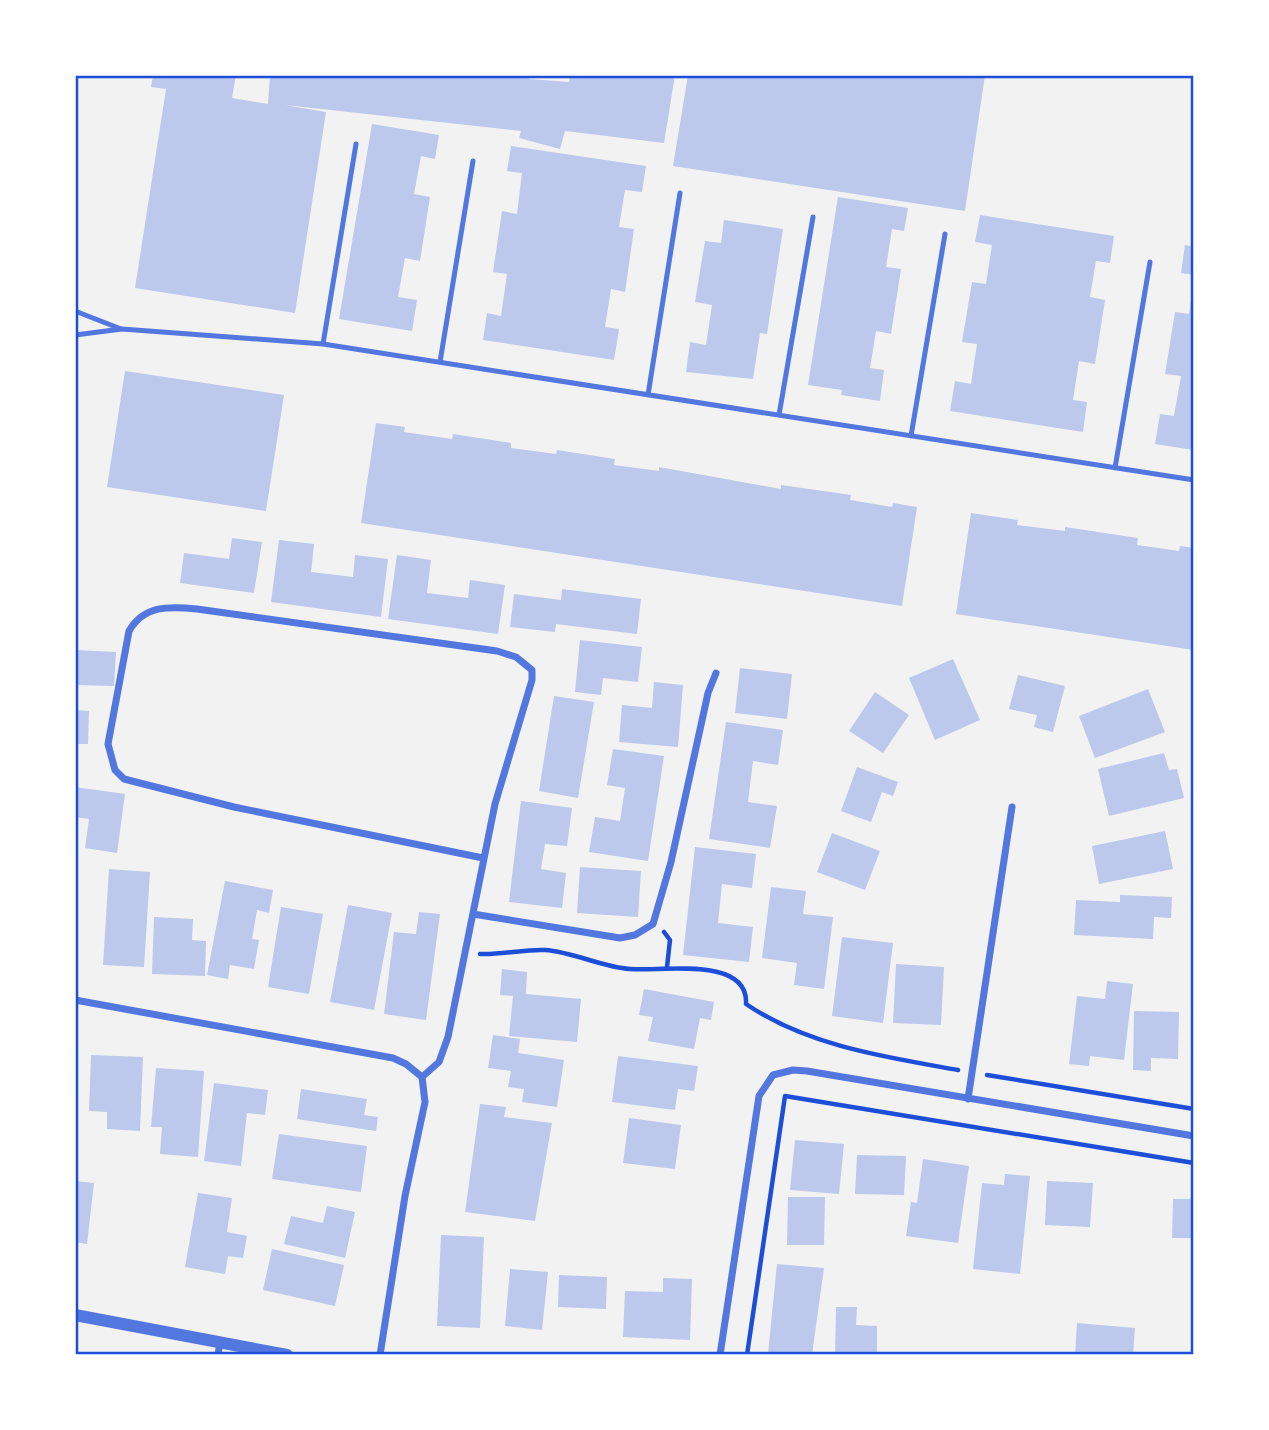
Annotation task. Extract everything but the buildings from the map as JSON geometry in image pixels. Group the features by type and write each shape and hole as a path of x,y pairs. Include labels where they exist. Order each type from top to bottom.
{"street":[{"path":"422,1077 439,1062 444,1050 498,792 533,680 532,670 528,664 497,651 197,609 159,608 145,612 136,619 129,631 108,744 115,771 124,779 234,807 483,858"},
{"path":"473,914 620,938 635,935 653,924 671,862 708,693 716,673"},
{"path":"968,1099 1012,807"},
{"path":"75,1000 393,1058 406,1063 422,1077 425,1102 405,1196 380,1355"},
{"path":"720,1355 759,1096 773,1075 793,1070 807,1071 1194,1136"},
{"path":"75,1315 219,1348 287,1355"}],"lane":[{"path":"323,344 356,144"},
{"path":"440,362 473,161"},
{"path":"648,395 680,193"},
{"path":"779,415 813,217"},
{"path":"911,436 945,234"},
{"path":"1115,468 1150,262"},
{"path":"75,311 122,329"},
{"path":"75,335 122,329 323,344 1194,480"}],"path":[{"path":"653,924 661,927 670,940 667,967"},
{"path":"466,953 548,950 618,968 691,968 732,978 744,988 746,1004 801,1035 921,1064 1194,1109"},
{"path":"747,1355 785,1096 1194,1163"}]}
